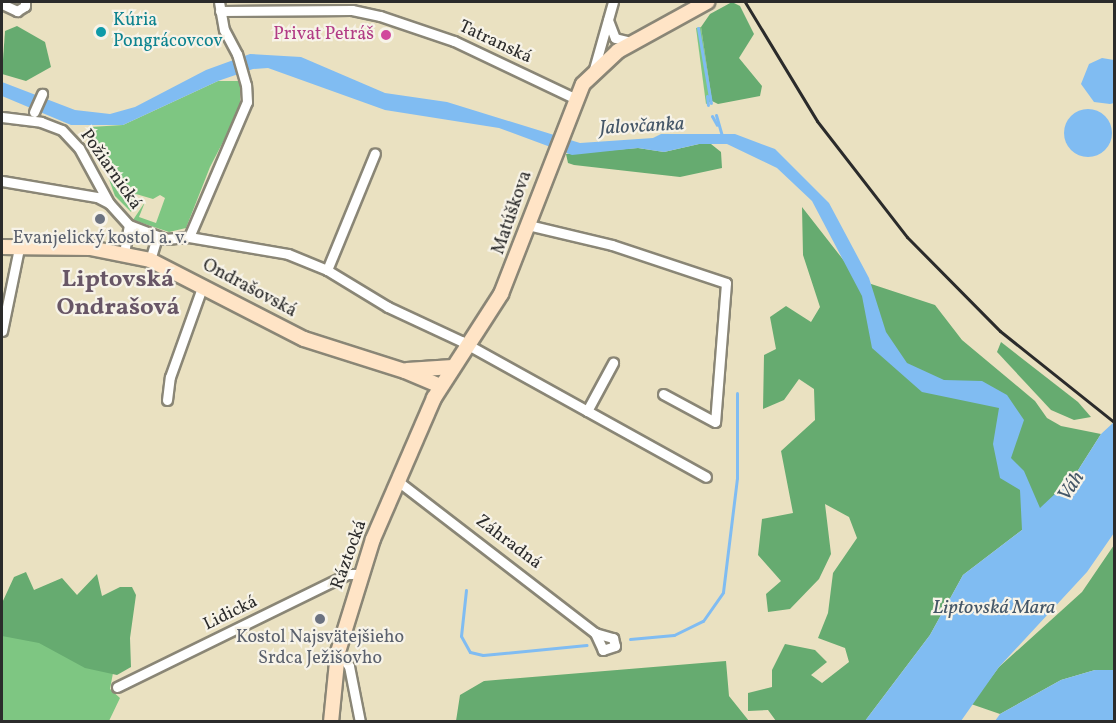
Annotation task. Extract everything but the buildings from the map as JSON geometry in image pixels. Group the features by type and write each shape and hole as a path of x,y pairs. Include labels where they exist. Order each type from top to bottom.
{"main road":[{"path":"594,69 634,42 707,2"},
{"name":"Matúškova","path":"428,409 440,386 469,346 501,294 550,160 576,99 594,69"},
{"name":"Ondrašovská","path":"2,248 124,253 150,260 203,285 304,339 409,373 440,386"},
{"name":"Ondrašovská","path":"409,373 453,367"},
{"path":"409,373 428,409"},
{"name":"Ráztocká","path":"331,722 338,652 361,574 428,409"}],"street":[{"name":"Matúškova","path":"594,69 613,2"},
{"path":"2,4 14,11 25,4"},
{"path":"189,237 216,169 245,113 244,78 237,54 226,33 220,6"},
{"name":"Tatranská","path":"220,6 352,6 423,28 576,99"},
{"path":"608,18 615,38 634,42"},
{"path":"34,112 42,94"},
{"name":"Požiarnická","path":"2,117 41,122 62,130 79,148 109,203 129,225 157,237"},
{"path":"327,270 375,153"},
{"path":"2,182 97,197 109,203"},
{"path":"124,253 129,225"},
{"path":"528,225 612,245 726,283 716,422 663,394"},
{"path":"150,260 157,237 189,237 288,254 327,270 388,307 469,346 706,477"},
{"path":"2,331 20,248"},
{"path":"167,400 170,377 203,285"},
{"path":"587,411 613,363"},
{"name":"Záhradná","path":"399,482 595,633"},
{"name":"Lidická","path":"117,687 348,574 361,574"},
{"path":"338,652 349,666 360,722"}],"green space":[{"path":"732,2 740,6 754,34 739,58 762,86 760,96 718,104 712,101 701,27 710,14"},
{"path":"17,26 45,42 51,67 26,81 2,74 5,31"},
{"path":"701,27 712,101 706,104 696,28"},
{"path":"218,81 240,81 240,109 210,167 186,228 169,232 133,220 145,202 139,217 156,223 165,198 160,195 153,199 136,194 131,212 115,196 90,127 123,125"},
{"path":"699,144 711,144 721,152 722,168 680,177 574,165 568,163 566,154 638,148 664,152"},
{"path":"802,207 859,280 935,305 962,340 1035,401 1047,418 1061,426 1101,434 1075,475 1022,530 963,575 930,635 865,721 776,721 768,710 748,711 748,693 772,687 772,670 785,644 815,650 827,662 811,675 822,683 849,662 845,648 818,638 828,613 833,573 857,538 849,517 825,504 831,554 819,579 790,609 768,612 766,594 781,581 758,555 762,519 793,513 781,451 815,420 814,389 799,379 784,400 763,409 764,355 776,349 770,317 786,306 811,322 820,307 803,255"},
{"path":"1001,342 1078,402 1091,417 1074,420 1051,410 997,352"},
{"path":"1114,545 1114,670 1095,670 1061,680 1000,714 971,704 999,667 1082,592"},
{"path":"26,572 34,590 62,578 77,595 97,574 102,596 120,587 132,587 136,595 130,638 131,667 117,675 85,668 39,643 2,636 2,603 14,577"},
{"path":"102,614 113,673 110,689 120,698 109,721 2,721 2,631"},
{"path":"726,661 729,696 749,721 456,721 460,695 484,681"}],"water":[{"path":"250,54 301,57 385,93 447,102 580,143 653,138 661,134 735,134 775,149 829,203 869,278 886,332 907,363 944,380 982,381 1007,395 1024,420 1011,458 1024,471 1040,508 1075,475 1101,434 1114,422 1114,533 1087,572 999,667 961,721 865,721 930,635 963,575 1022,530 1020,490 1000,478 993,444 999,408 922,392 872,348 862,296 812,201 777,168 727,144 699,144 664,152 638,148 572,155 499,128 385,110 268,68 253,69 218,81 123,125 71,125 2,96 2,82 75,110 110,114 135,107 206,70"},
{"path":"1102,58 1114,60 1114,103 1110,104 1094,102 1081,84 1089,64"},
{"path":"1083,109 1093,109 1105,116 1112,128 1112,138 1105,150 1093,157 1083,157 1068,146 1064,138 1064,128 1075,113"},
{"path":"1095,670 1114,670 1114,721 995,721 1000,714 1061,680"}],"waterway":[{"path":"698,28 711,103"},
{"path":"707,96 708,105"},
{"path":"716,115 722,136"},
{"path":"712,116 717,125"},
{"path":"630,639 674,635 703,621 723,592 737,478 737,393"},
{"path":"466,590 461,636 470,652 483,655 587,645"}],"railway":[{"path":"745,2 817,121 907,237 1000,331 1114,422"}],"place":[{"name":"Kúria Pongrácovcov","path":"101,32"},
{"name":"Privat Petráš","path":"386,35"},
{"name":"Evanjelický kostol a. v.","path":"100,219"},
{"name":"Kostol Najsvätejšieho Srdca Ježišovho","path":"320,619"}],"district":[{"name":"Liptovská Ondrašová","path":"118,295"}],"water label":[{"name":"Jalovčanka","path":"642,127"},
{"name":"Váh","path":"1072,487"},
{"name":"Liptovská Mara","path":"994,608"}]}
